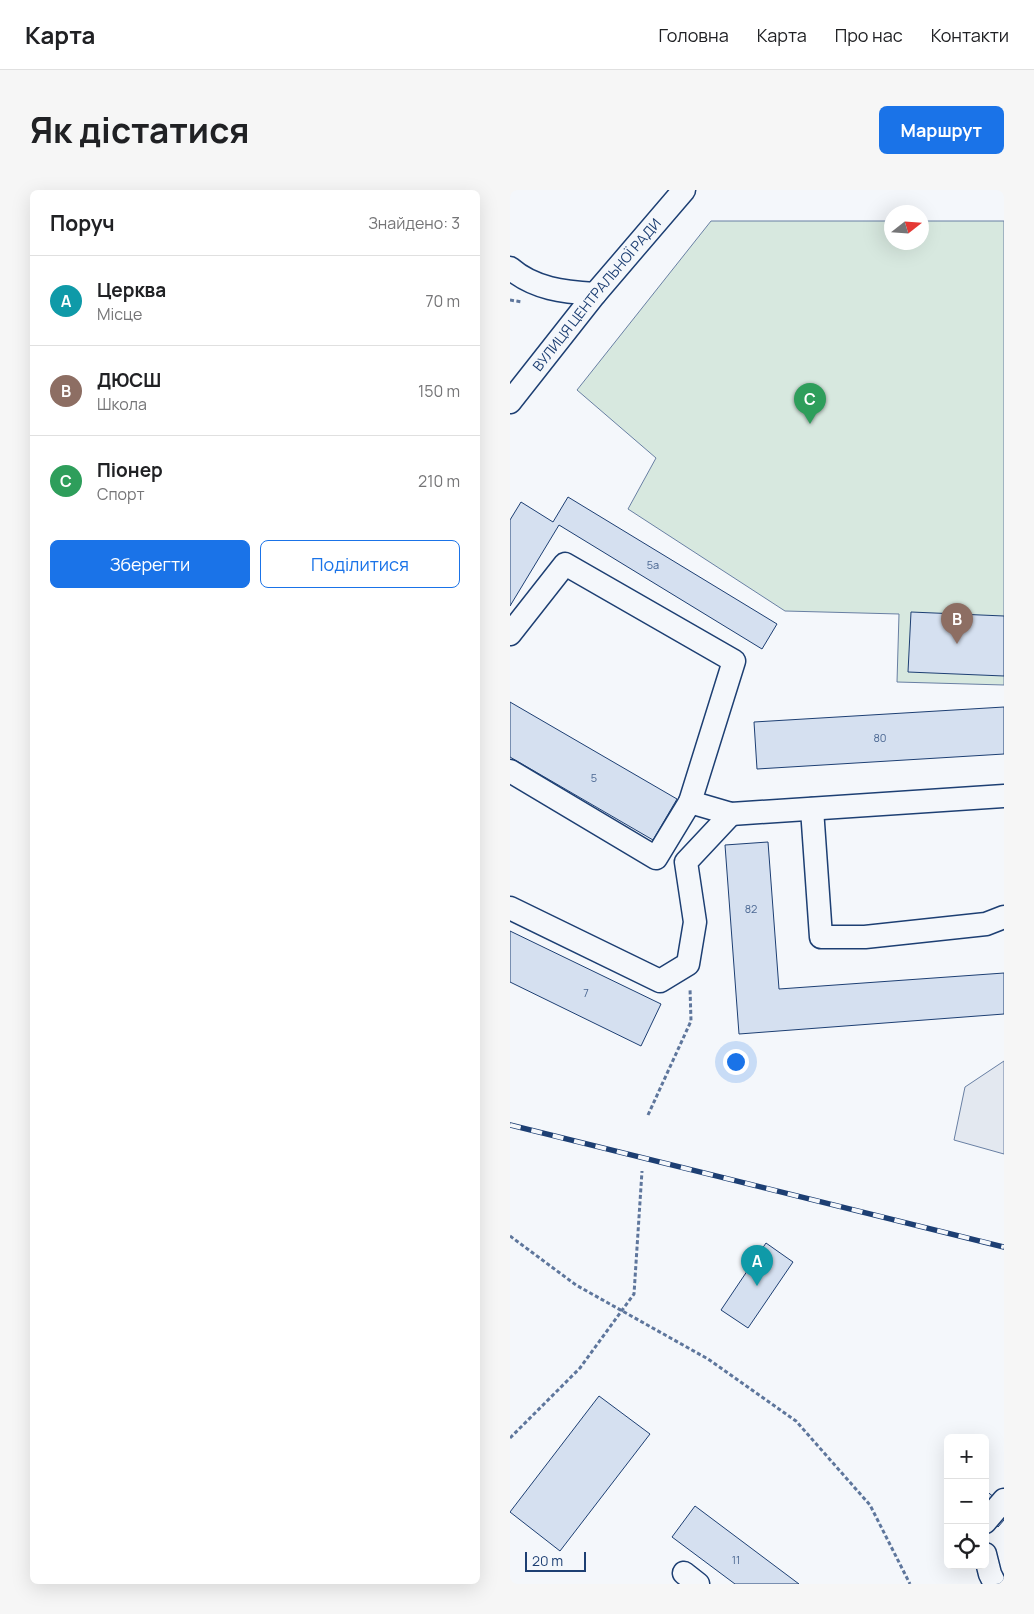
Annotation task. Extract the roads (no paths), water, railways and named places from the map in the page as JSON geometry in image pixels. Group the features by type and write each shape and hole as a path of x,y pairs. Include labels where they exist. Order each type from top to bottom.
{"street":[{"name":"ВУЛИЦЯ ЦЕНТРАЛЬНОЇ РАДИ","path":"510,402 595,294 684,190"},
{"path":"510,268 520,277 557,291 595,294"},
{"path":"510,634 565,564 734,661 690,802 656,858 510,771"},
{"path":"690,802 731,814 1004,796"},
{"path":"812,809 821,937 866,937 976,925 1004,917"},
{"path":"510,908 660,981 688,964 695,922 686,862 731,814"},
{"path":"989,1517 1004,1500"},
{"path":"989,1569 995,1584"}],"railway":[{"path":"510,1125 1004,1247"}],"place":[{"name":"Піонер","path":"810,424"},
{"name":"ДЮСШ","path":"957,644"},
{"name":"Церква","path":"757,1286"}]}
